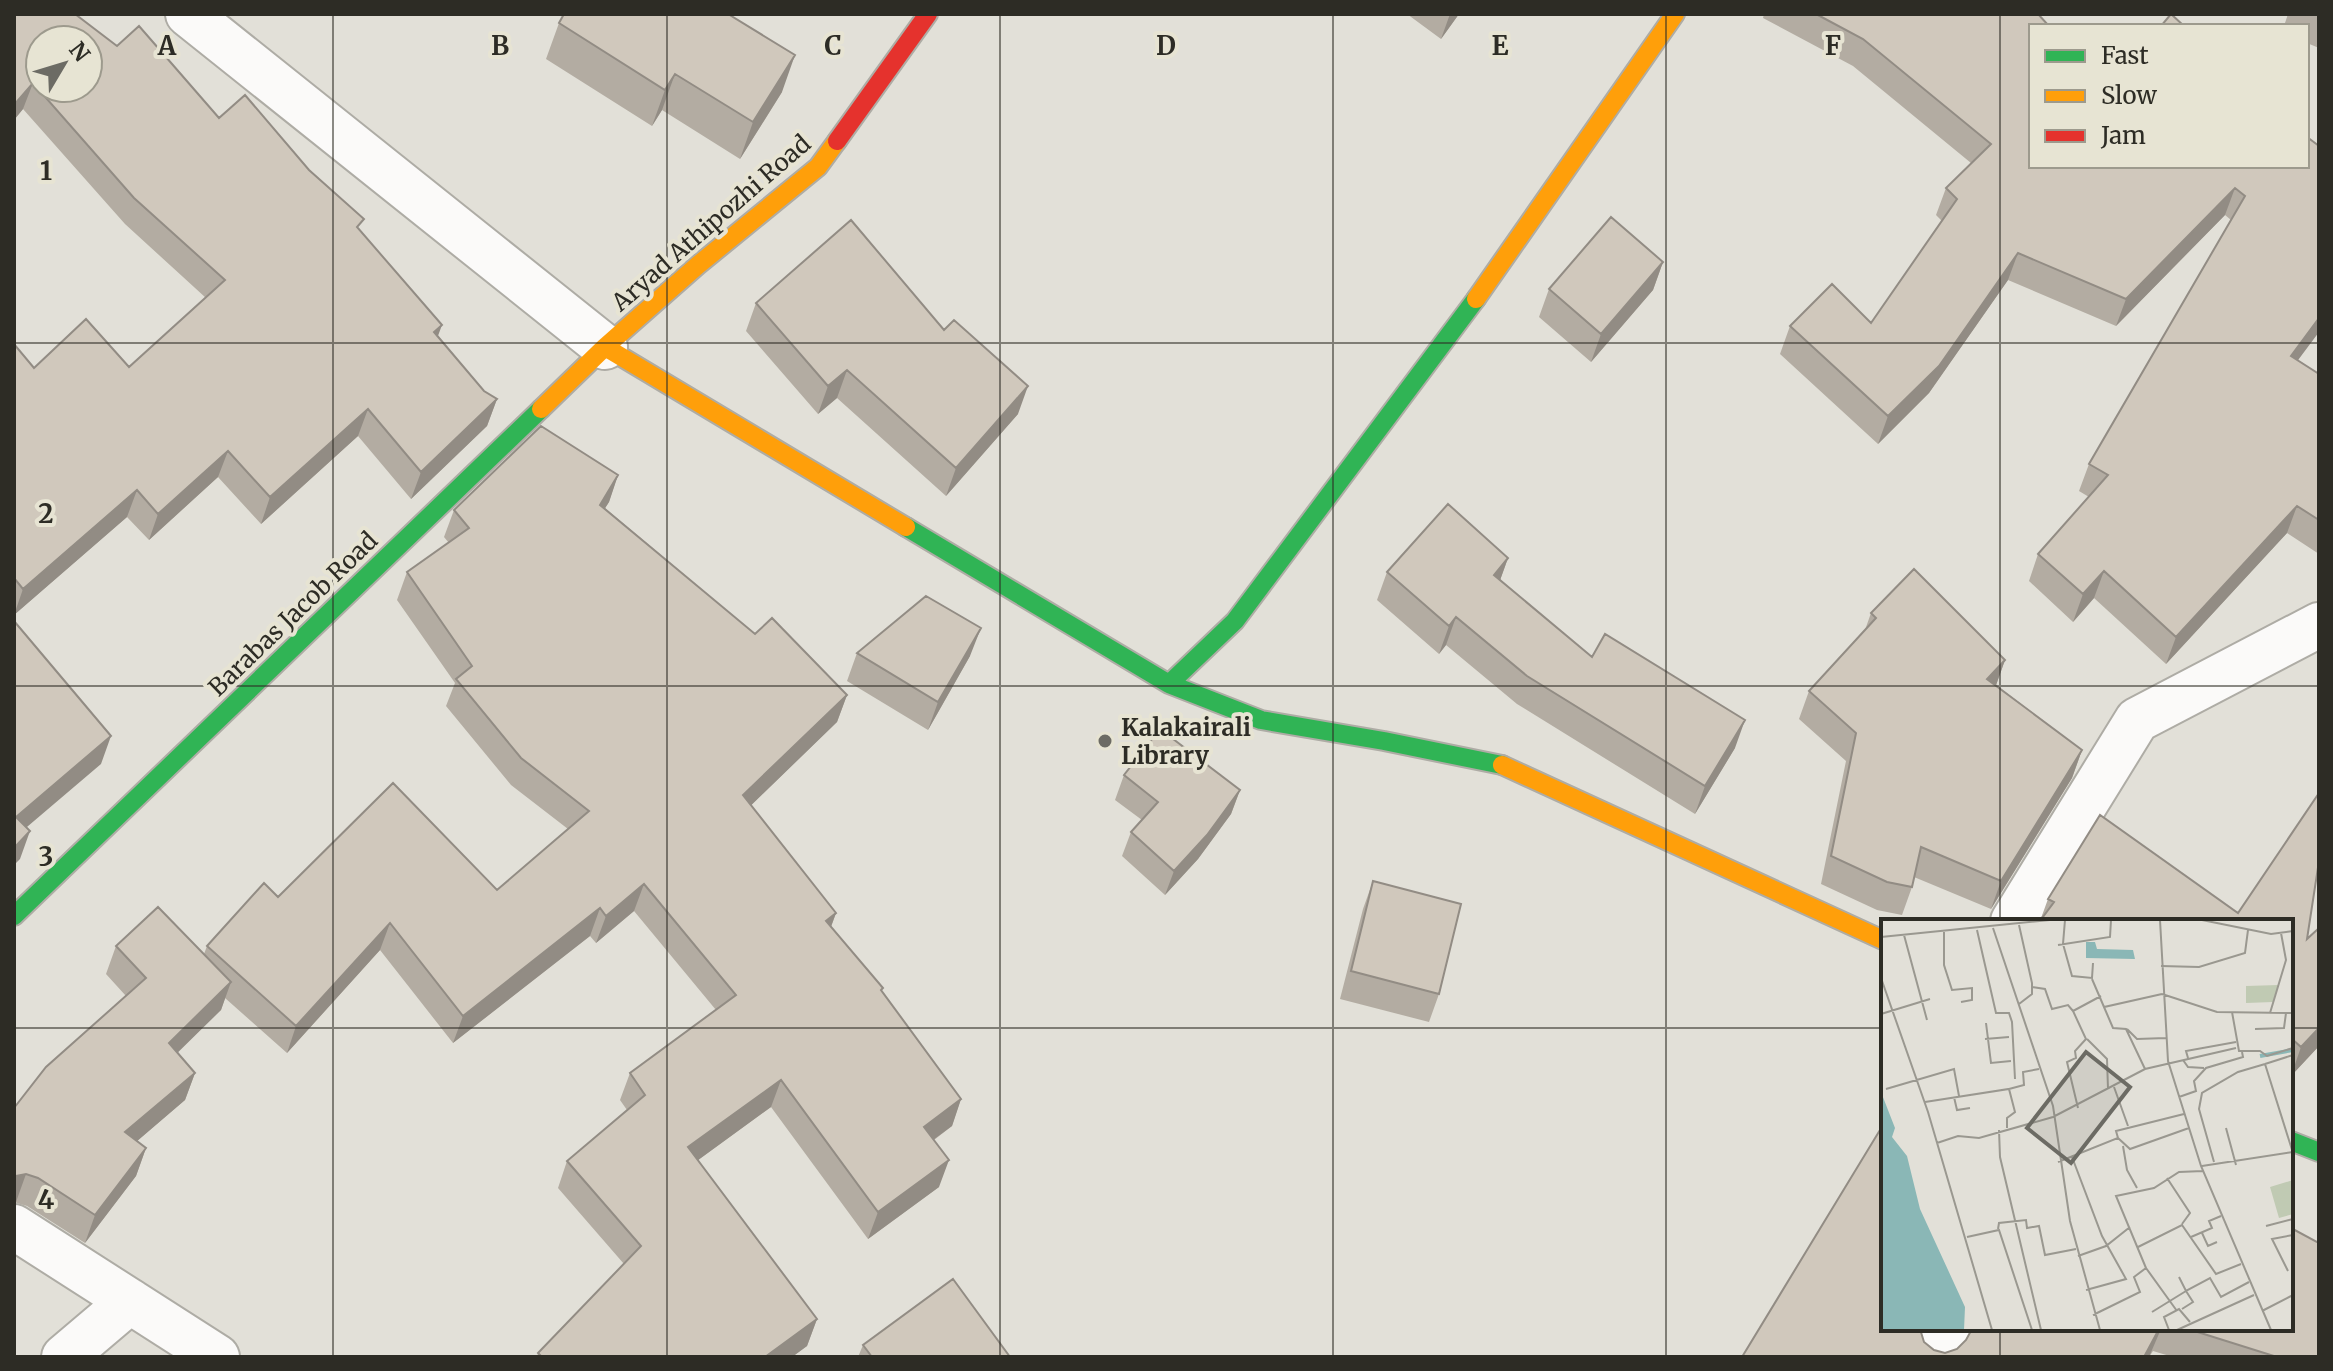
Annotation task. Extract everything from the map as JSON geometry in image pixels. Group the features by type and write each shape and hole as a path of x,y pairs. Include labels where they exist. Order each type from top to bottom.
{"street":[{"path":"188,14 605,347 1169,684 1261,720 1507,766 1881,939"},
{"name":"Aryad Athipozhi Road","path":"605,347 698,265 818,167 928,14"},
{"path":"1169,684 1235,621 1460,322 1675,14"},
{"name":"Barabas Jacob Road","path":"14,916 605,347"},
{"path":"2014,919 2137,720 2319,625"},
{"path":"2293,1142 2319,1152"},
{"path":"14,1227 217,1357"},
{"path":"64,1357 130,1301"},
{"path":"1934,1357 1948,1331"}],"building":[{"path":"15,14 75,14 88,24 24,24 24,93 14,105"},
{"path":"564,14 728,14 795,55 753,122 675,74 665,90 559,23"},
{"path":"1816,14 2038,14 2047,24 2029,24 2029,168 2309,168 2309,138 2319,146 2319,318 2291,356 2319,374 2319,520 2297,506 2176,637 2104,571 2083,594 2038,554 2108,475 2089,464 2245,196 2235,188 2126,299 2018,253 1939,366 1888,416 1790,326 1832,284 1871,323 1957,199 1946,188 1991,144 1863,39"},
{"path":"2171,14 2182,24 2163,24"},
{"path":"139,26 219,118 245,95 309,170 364,219 357,227 442,325 434,332 484,391 497,399 421,472 368,409 270,497 228,451 158,514 137,490 23,589 14,578 14,344 34,368 86,319 129,367 225,280 134,198 51,104 104,104 104,36 117,46"},
{"path":"1611,217 1663,262 1601,334 1549,289"},
{"path":"851,220 944,330 954,320 1028,386 956,468 847,370 828,386 756,303"},
{"path":"541,426 618,475 600,505 755,634 772,618 847,695 743,795 836,913 826,921 883,988 881,990 961,1099 924,1127 949,1160 878,1212 781,1080 688,1147 817,1319 765,1357 542,1357 538,1353 641,1246 567,1161 645,1095 630,1073 736,995 644,884 606,916 600,908 463,1016 390,923 296,1026 207,946 264,883 278,897 393,783 497,890 589,811 521,758 456,679 472,666 407,572 469,528 454,510"},
{"path":"1448,504 1508,558 1494,575 1592,657 1605,634 1745,720 1705,786 1527,676 1456,617 1449,626 1387,572"},
{"path":"1914,569 2005,660 1987,679 2082,750 2001,881 1921,847 1912,887 1887,882 1831,856 1856,733 1809,691 1876,618 1871,613"},
{"path":"926,596 981,628 938,702 857,653"},
{"path":"14,621 111,736 16,817 30,831 14,848"},
{"path":"1160,729 1240,790 1207,835 1174,871 1131,832 1158,802 1124,775"},
{"path":"2319,793 2319,861 2307,939 2319,928 2319,1028 2301,1047 2293,1040 2293,919 2041,919 2054,902 2048,899 2100,815 2238,913"},
{"path":"1373,881 1461,904 1439,994 1351,971"},
{"path":"158,907 231,982 169,1043 195,1073 125,1132 146,1148 95,1215 38,1178 26,1174 14,1175 14,1108 46,1067 146,978 116,946"},
{"path":"1881,1128 1881,1331 1921,1331 1924,1342 1934,1350 1945,1353 1957,1349 1971,1331 2158,1331 2144,1357 1742,1357"},
{"path":"2293,1229 2319,1243 2319,1357 2277,1357 2194,1331 2293,1331"},
{"path":"953,1279 1010,1357 872,1357 863,1345"}],"traffic: fast":[{"path":"1169,684 1235,621 1476,299"},
{"path":"14,916 541,409"},
{"path":"906,527 1169,684 1261,720 1502,765"},
{"path":"2293,1142 2319,1152"}],"traffic: slow":[{"path":"1476,299 1675,14"},
{"path":"541,409 605,347 698,265 818,167 837,141"},
{"path":"605,347 906,527"},
{"path":"1502,765 1881,939"}],"traffic: jam":[{"path":"837,141 928,14"}],"place":[{"name":"Kalakairali Library","path":"1105,741"}]}
